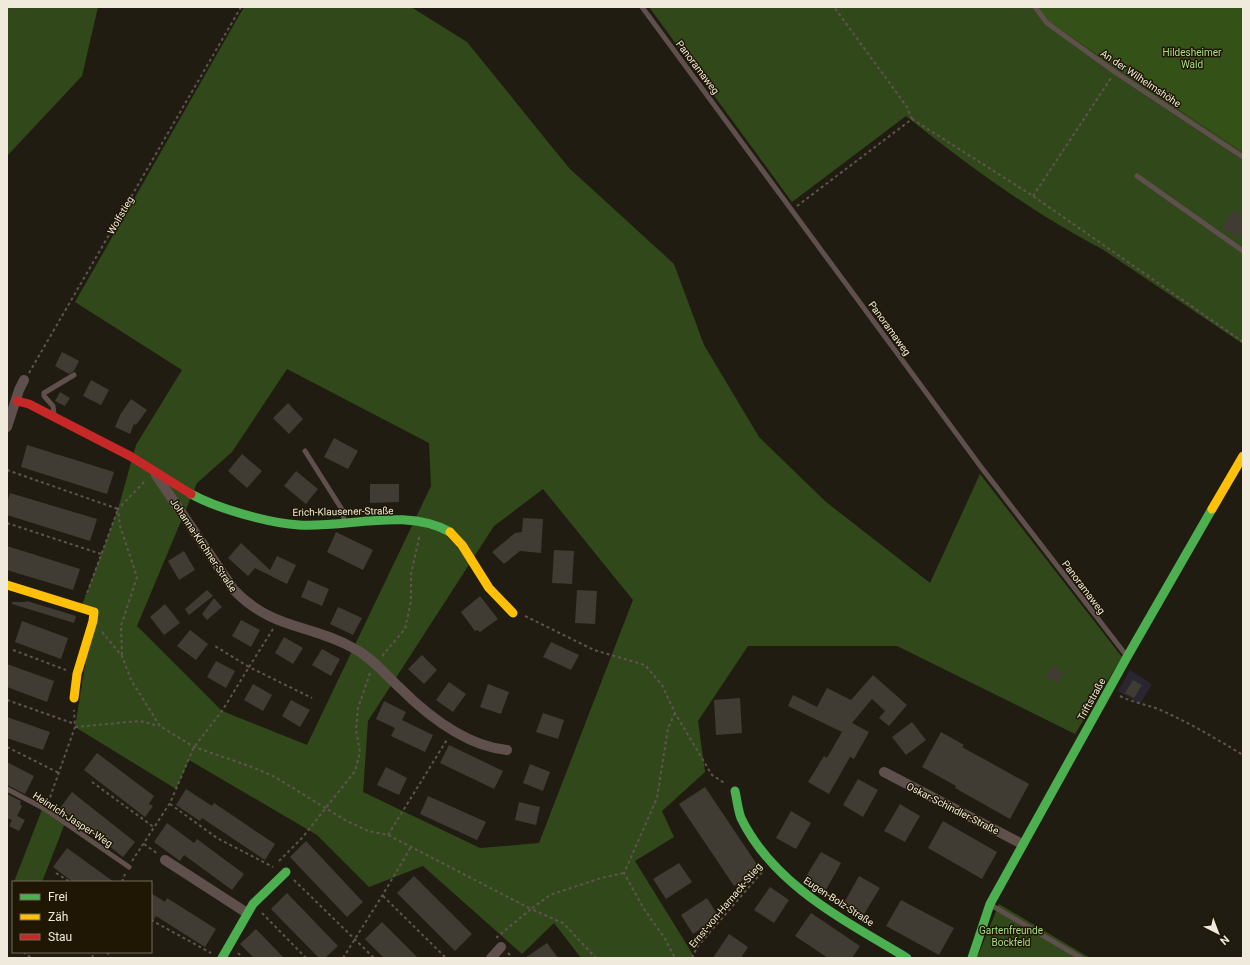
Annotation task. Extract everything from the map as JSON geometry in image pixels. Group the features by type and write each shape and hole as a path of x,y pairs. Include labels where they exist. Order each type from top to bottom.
{"street":[{"path":"7,427 17,401 19,390 24,380"},
{"name":"Erich-Klausener-Straße","path":"17,401 29,404 54,416 130,456 193,495 240,514 299,525 413,520 438,525 451,533 462,545 489,588 513,613"},
{"name":"Triftstraße","path":"972,958 990,904 1022,844 1108,690 1243,456"},
{"name":"Johanna-Kirchner-Straße","path":"154,472 234,590 258,610 278,621 339,640 357,650 375,664 414,702 453,731 490,748 507,750"},
{"path":"7,584 94,612 93,621 77,674 74,698"},
{"name":"Oskar-Schindler-Straße","path":"884,772 1022,844"},
{"name":"Eugen-Bolz-Straße","path":"735,791 741,816 756,844 771,862 800,891 907,958"},
{"path":"165,860 247,913"},
{"path":"217,956 253,904 286,872"},
{"path":"491,958 502,947"}],"lane":[{"name":"Panoramaweg","path":"642,7 981,467 1127,657"},
{"name":"An der Wilhelmshöhe","path":"1035,7 1047,23 1115,72 1243,157"},
{"path":"1137,176 1243,251"},
{"path":"54,416 53,406 44,396 44,393 74,376"},
{"path":"305,451 343,511 344,522"},
{"name":"Heinrich-Jasper-Weg","path":"7,789 45,810 129,867"},
{"path":"990,904 1081,958"}],"path":[{"name":"Wolfstieg","path":"24,380 241,7"},
{"path":"834,7 907,107 912,119 1033,196 1243,342"},
{"path":"1033,196 1115,72"},
{"path":"792,210 912,119"},
{"path":"7,470 118,509"},
{"path":"81,608 118,509 154,472"},
{"path":"118,509 120,526 137,577 121,626 122,656 131,680 160,726"},
{"path":"273,867 302,838 355,771 360,752 356,730 358,708 367,679 375,664 405,629 411,601 411,574 418,541 425,522"},
{"path":"7,523 101,554"},
{"path":"513,613 530,618 594,650 645,665 662,684 675,714 712,775 735,791"},
{"path":"93,621 122,656"},
{"path":"122,881 129,867 170,803 194,747 222,711 278,621"},
{"path":"215,646 249,667 312,698"},
{"path":"13,650 77,674"},
{"path":"1108,690 1134,703 1156,708 1190,724 1243,755"},
{"path":"7,700 75,726 140,721 160,726 194,747 275,777 324,809 368,831 388,835 531,909 563,923 596,958"},
{"path":"624,873 657,798 668,728 675,714"},
{"path":"45,810 75,726"},
{"path":"388,835 453,731"},
{"path":"7,747 59,773"},
{"path":"92,782 155,828"},
{"path":"170,803 217,838 273,867 286,872 374,958"},
{"path":"144,844 165,860"},
{"path":"343,958 382,896 410,847"},
{"name":"Ernst-von-Harnack-Stieg","path":"692,958 697,947 771,862"},
{"path":"56,873 68,881"},
{"path":"502,947 497,937 550,895 601,878 624,873"},
{"path":"624,873 644,909 664,937 675,958"},
{"path":"382,896 446,958"},
{"path":"253,904 306,958"},
{"path":"152,921 217,956"}],"shaded area":[{"path":"1130,670 1152,684 1140,704 1118,691"}],"green space":[{"path":"7,7 98,7 82,76 7,156"},
{"path":"244,7 411,7 467,42 569,168 674,264 704,345 759,437 826,502 930,583 980,474 1122,657 1075,734 897,646 748,646 698,721 705,772 662,811 674,837 635,861 695,958 581,958 554,923 522,954 423,866 369,887 317,835 189,760 176,789 75,727 94,612 81,608 118,509 136,445 182,370 75,302","holes":["287,369 429,443 431,486 307,745 222,711 137,626 197,483 232,452","543,489 633,600 539,843 480,848 363,792 368,721 494,526"]},
{"path":"649,7 1037,7 1049,22 1243,153 1243,344 1102,249 1026,204 976,170 906,116 792,202"},
{"name":"Hildesheimer Wald","path":"1037,7 1243,7 1243,153 1049,22"},
{"path":"43,807 65,823 42,881 14,881"},
{"name":"Gartenfreunde Bockfeld","path":"999,904 1090,958 977,958"}],"building":[{"path":"1233,210 1243,217 1243,230 1238,238 1222,227"},
{"path":"62,352 79,361 74,371 69,374 55,366"},
{"path":"91,380 109,390 101,405 83,396"},
{"path":"60,392 70,398 65,406 55,401"},
{"path":"131,399 147,410 136,425 134,424 130,434 115,427 120,415"},
{"path":"288,403 303,419 289,434 273,418"},
{"path":"334,438 358,451 348,469 324,457"},
{"path":"27,445 114,472 107,494 21,467"},
{"path":"242,454 262,471 247,488 228,471"},
{"path":"296,471 318,489 306,504 284,486"},
{"path":"370,484 399,484 399,502 370,503"},
{"path":"10,493 97,519 90,541 7,515 7,503"},
{"path":"523,518 543,519 541,553 520,551 504,564 492,552 515,533 522,532"},
{"path":"336,532 373,550 363,570 327,552"},
{"path":"241,543 270,570 277,556 296,565 287,584 255,568 248,576 228,558"},
{"path":"7,546 80,569 73,590 7,570"},
{"path":"554,550 574,551 572,584 552,583"},
{"path":"184,551 195,570 179,580 168,561"},
{"path":"308,580 329,589 322,606 301,597"},
{"path":"207,590 213,596 189,615 185,609"},
{"path":"577,590 597,591 595,624 575,623"},
{"path":"480,596 498,619 480,632 477,630 475,631 461,612"},
{"path":"214,598 222,607 207,620 202,614"},
{"path":"27,601 76,616 74,623 12,604 12,602"},
{"path":"165,604 180,623 164,635 150,617"},
{"path":"338,607 362,618 353,635 330,624"},
{"path":"241,620 260,630 251,647 232,636"},
{"path":"22,621 68,638 61,659 15,642"},
{"path":"190,630 208,644 196,660 177,646"},
{"path":"284,637 303,648 293,664 275,653"},
{"path":"551,642 579,655 571,670 543,657"},
{"path":"322,649 340,659 331,676 312,665"},
{"path":"422,655 437,670 424,684 408,669"},
{"path":"216,661 235,671 226,688 207,677"},
{"path":"7,664 54,681 47,702 7,687"},
{"path":"1051,666 1064,672 1058,683 1046,677"},
{"path":"873,675 907,705 889,726 879,718 885,711 872,699 852,723 869,732 854,759 850,757 829,794 808,782 824,756 827,758 842,732 788,706 793,695 817,707 827,688 851,700"},
{"path":"1133,680 1142,685 1134,698 1125,693"},
{"path":"449,682 466,694 453,712 436,700"},
{"path":"253,684 272,695 263,711 244,700"},
{"path":"488,684 509,692 501,714 480,707"},
{"path":"740,698 742,733 716,735 714,700"},
{"path":"291,700 310,710 300,727 282,716"},
{"path":"384,701 406,712 402,720 433,735 425,752 391,736 395,728 376,719"},
{"path":"543,713 564,720 558,739 536,732"},
{"path":"7,717 50,732 43,750 7,738"},
{"path":"912,722 926,740 906,755 892,737"},
{"path":"941,732 964,745 962,747 1029,784 1010,819 955,788 956,786 922,767"},
{"path":"449,745 503,771 494,789 440,763"},
{"path":"97,753 154,796 149,804 153,806 145,817 84,770"},
{"path":"7,762 34,776 25,794 7,785"},
{"path":"530,764 550,772 543,791 523,783"},
{"path":"386,767 407,778 399,795 377,785"},
{"path":"858,779 878,790 863,817 843,805"},
{"path":"705,787 760,869 734,886 679,804"},
{"path":"186,789 212,806 214,803 275,844 265,860 202,818 200,821 176,805"},
{"path":"72,792 135,842 123,857 60,808"},
{"path":"7,794 21,801 20,804 22,806 17,816 25,820 19,831 9,826 12,820 7,818"},
{"path":"428,796 486,822 477,840 420,814"},
{"path":"519,802 540,807 536,825 515,820"},
{"path":"900,804 920,816 905,842 884,831"},
{"path":"791,811 811,823 796,849 776,838"},
{"path":"943,821 997,852 982,879 928,848"},
{"path":"167,823 194,843 197,839 244,874 232,890 184,855 180,861 154,842"},
{"path":"306,841 363,902 347,917 290,857"},
{"path":"67,848 113,881 72,881 53,867"},
{"path":"821,852 841,863 826,890 805,878"},
{"path":"679,863 692,882 666,899 653,879"},
{"path":"414,876 472,934 455,951 397,893"},
{"path":"859,876 880,888 864,914 844,903"},
{"path":"770,887 789,900 774,923 754,910"},
{"path":"287,893 338,946 325,958 319,958 271,909"},
{"path":"152,894 165,902 167,898 216,929 205,947 156,916 152,922"},
{"path":"707,898 719,917 693,934 681,915"},
{"path":"901,900 954,928 939,955 886,926"},
{"path":"811,913 860,946 852,958 828,958 795,936"},
{"path":"382,922 418,958 384,958 365,939"},
{"path":"256,929 284,958 254,958 240,944"},
{"path":"729,934 748,947 741,958 713,958"},
{"path":"547,943 558,958 525,958"}],"traffic: fast":[{"path":"191,494 202,500 229,510 287,524 318,525 376,520 396,520 415,521 433,525 450,532"},
{"path":"972,958 990,904 1127,657 1212,509"},
{"path":"735,791 741,818 755,842 772,863 814,900 907,958"},
{"path":"222,958 253,904 286,872"}],"traffic: slow":[{"path":"1212,509 1243,456"},
{"path":"450,532 462,545 489,588 513,613"},
{"path":"7,585 94,612 93,621 77,674 74,698"}],"traffic: jam":[{"path":"17,401 29,404 130,456 191,494"}]}
